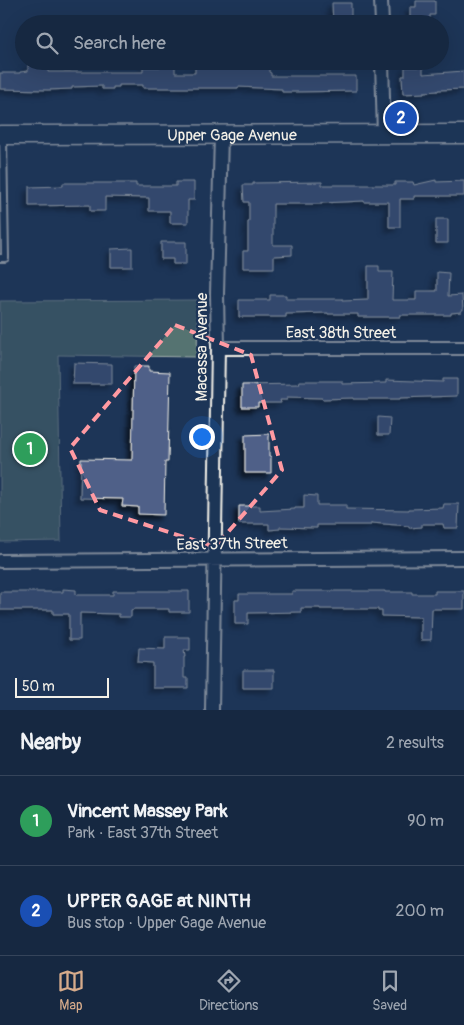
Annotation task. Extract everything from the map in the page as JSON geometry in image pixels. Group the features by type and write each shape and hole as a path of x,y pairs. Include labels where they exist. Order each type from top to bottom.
{"main road":[{"name":"Upper Gage Avenue","path":"2,135 464,134"}],"street":[{"path":"381,0 382,15"},
{"path":"382,70 384,135"},
{"name":"Macassa Avenue","path":"212,710 218,348 217,294 221,135"},
{"name":"East 38th Street","path":"218,348 464,348"},
{"name":"East 37th Street","path":"0,560 464,558"}],"lane":[{"path":"0,258 5,258 2,135"}],"highlighted area":[{"path":"175,325 251,355 282,470 215,547 100,510 70,448"}],"green space":[{"path":"198,300 197,357 58,355 61,541 0,542 0,301"}],"building":[{"path":"416,1 435,1 435,15 410,15 410,7 416,7"},
{"path":"332,3 351,3 351,15 333,15"},
{"path":"28,70 48,70 48,72 143,72 143,70 175,70 175,73 195,73 195,70 269,70 271,76 356,76 356,91 282,92 282,89 238,87 143,88 143,85 119,85 119,87 113,87 113,89 102,89 102,86 48,90 0,89 0,73 20,73"},
{"path":"405,70 423,70 423,74 464,71 464,89 403,94 402,76 405,76"},
{"path":"436,180 436,182 464,181 464,196 414,196 414,199 400,199 400,227 389,227 389,202 273,204 273,245 292,245 292,255 274,256 274,268 243,268 243,251 248,251 249,202 244,202 243,185 253,185 253,183 322,182 322,185 395,185 395,182 413,182 414,185"},
{"path":"176,182 194,182 194,200 188,200 188,223 170,223 170,211 149,211 149,198 105,197 105,211 90,211 90,205 29,206 29,187 63,186 63,183 136,183 136,186 176,186"},
{"path":"436,219 448,219 448,243 436,243"},
{"path":"161,242 186,242 186,264 173,264 173,259 161,259"},
{"path":"132,248 132,267 111,267 111,249"},
{"path":"368,266 379,266 379,272 393,272 392,300 416,300 416,291 437,291 437,272 449,273 448,296 462,295 463,310 451,313 451,315 400,315 400,317 358,317 358,314 328,313 286,314 286,317 239,317 239,300 270,300 270,295 286,295 286,299 368,300"},
{"path":"74,363 112,364 112,384 73,384"},
{"path":"134,366 149,366 149,371 170,372 168,462 165,462 164,515 138,514 138,507 122,506 123,499 80,498 81,459 132,460"},
{"path":"443,379 457,379 457,396 400,399 287,397 287,400 280,400 281,403 258,403 258,407 242,407 242,385 299,384 300,381 342,381 342,384 386,383 386,380 443,382"},
{"path":"378,417 390,418 389,435 378,435"},
{"path":"269,434 271,473 245,473 245,435"},
{"path":"304,495 317,496 317,505 346,505 346,509 409,510 443,508 444,504 459,504 458,528 444,528 443,524 422,524 422,527 409,528 409,526 371,523 371,525 317,525 317,528 280,527 280,529 269,530 269,524 239,524 239,506 260,506 260,511 304,508"},
{"path":"63,589 76,590 76,595 113,595 113,591 189,591 189,612 169,612 169,609 133,609 131,617 119,617 119,614 80,613 80,640 69,640 69,614 53,614 53,610 0,610 0,592 63,592"},
{"path":"292,591 385,591 435,594 435,591 464,591 464,609 432,609 431,640 421,640 421,617 382,616 382,611 378,611 378,609 301,608 301,612 248,613 248,624 235,624 235,600 239,600 239,594 292,594"},
{"path":"165,637 190,637 190,650 184,650 184,678 188,678 188,688 153,688 153,663 138,662 139,648 165,649"},
{"path":"243,670 274,670 274,688 243,688"}],"place":[{"name":"UPPER GAGE at NINTH","path":"401,118"},
{"name":"Vincent Massey Park","path":"30,449"}]}
